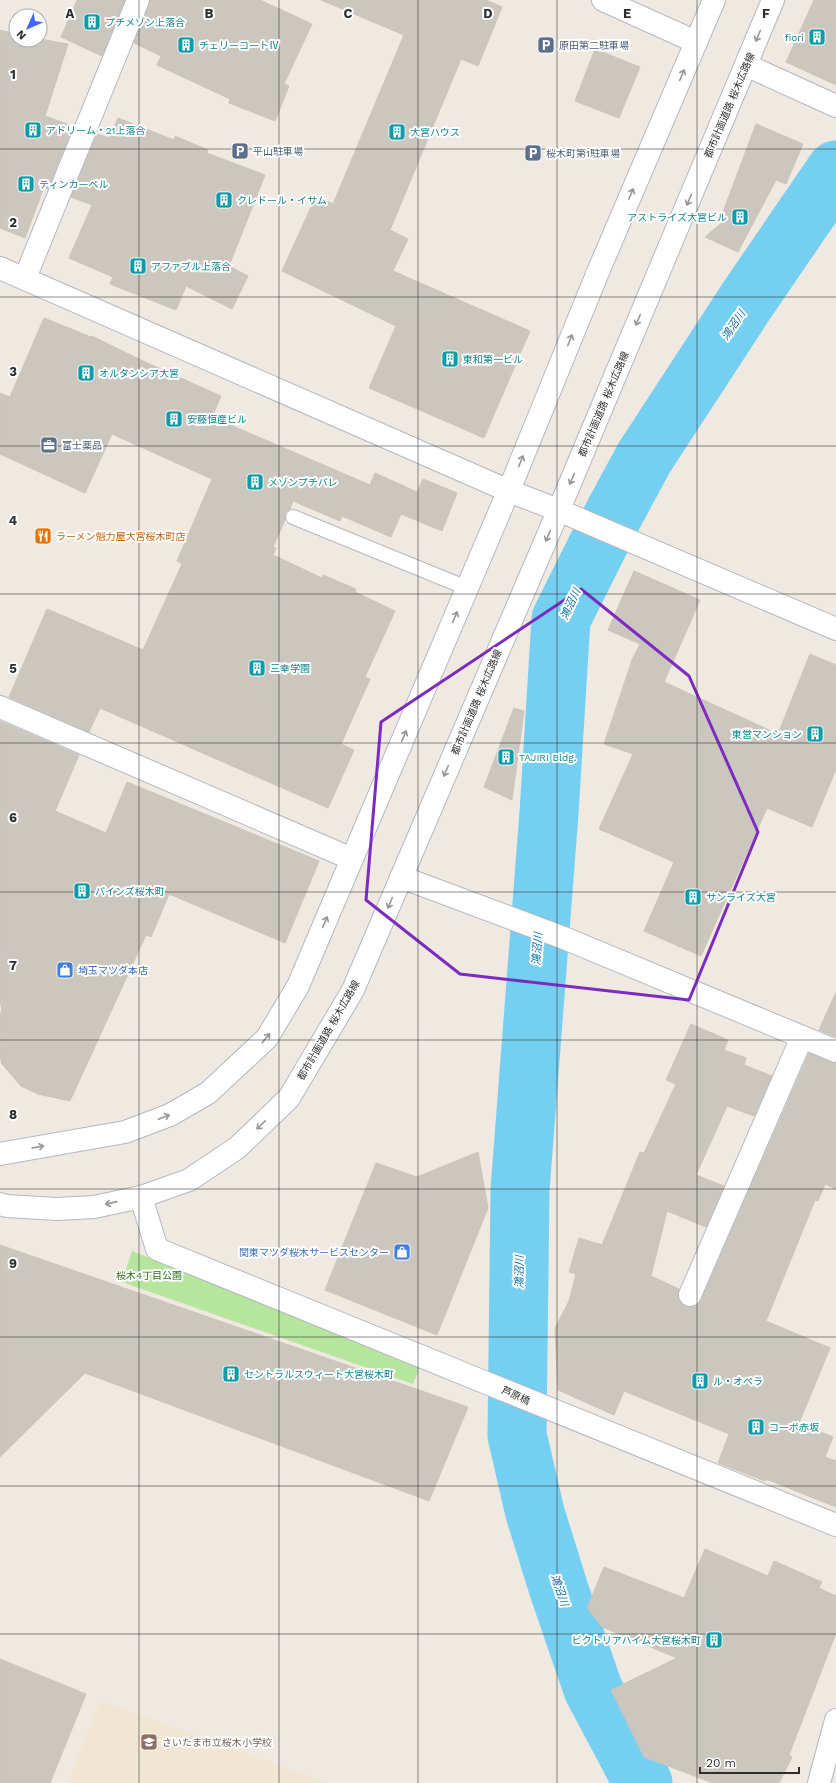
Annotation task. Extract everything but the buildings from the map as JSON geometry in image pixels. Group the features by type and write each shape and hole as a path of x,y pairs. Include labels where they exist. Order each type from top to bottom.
{"street":[{"path":"25,278 138,0"},
{"path":"604,0 696,42"},
{"path":"0,1154 125,1132 170,1115 208,1093 267,1038 298,986 714,0"},
{"name":"都市計画道路 桜木広路線","path":"0,1204 7,1206 57,1209 94,1207 140,1197 189,1180 237,1148 289,1098 353,990 558,510 773,0"},
{"path":"746,65 836,106"},
{"path":"0,268 508,490 836,629"},
{"path":"0,708 352,858"},
{"path":"401,877 564,938 836,1051"},
{"path":"690,1295 802,1037"},
{"name":"芦原橋","path":"140,1197 157,1249 836,1525"},
{"path":"819,1783 836,1720"}],"lane":[{"path":"293,517 467,588"}],"highlighted area":[{"path":"581,589 689,676 758,832 689,1000 460,974 366,900 381,722"}],"shaded area":[{"name":"さいたま市立桜木小学校","path":"100,1701 328,1783 68,1783"}],"green space":[{"name":"桜木4丁目公園","path":"132,1251 420,1367 413,1384 122,1282"}],"waterway":[{"name":"鴻沼川","path":"643,1783 593,1689 559,1590 535,1513 517,1435 520,1190 549,813 561,619 610,521 644,458 747,300 836,170"}],"place":[{"name":"プチメゾン上落合","path":"92,22"},
{"name":"fiori","path":"817,37"},
{"name":"チェリーコートⅣ","path":"186,45"},
{"name":"原田第二駐車場","path":"546,45"},
{"name":"アドリーム・21上落合","path":"33,130"},
{"name":"大宮ハウス","path":"397,132"},
{"name":"平山駐車場","path":"240,151"},
{"name":"桜木町第1駐車場","path":"533,153"},
{"name":"ティンカーベル","path":"26,184"},
{"name":"クレドール・イサム","path":"224,200"},
{"name":"アストライズ大宮ビル","path":"740,217"},
{"name":"アファブル上落合","path":"138,266"},
{"name":"東和第一ビル","path":"450,359"},
{"name":"オルタンシア大宮","path":"86,373"},
{"name":"安藤恒産ビル","path":"174,419"},
{"name":"富士薬品","path":"49,445"},
{"name":"メゾンプチパレ","path":"255,482"},
{"name":"ラーメン魁力屋大宮桜木町店","path":"43,536"},
{"name":"三幸学園","path":"257,668"},
{"name":"東営マンション","path":"815,734"},
{"name":"TAJIRI Bldg.","path":"506,757"},
{"name":"パインズ桜木町","path":"82,891"},
{"name":"サンライズ大宮","path":"693,897"},
{"name":"埼玉マツダ本店","path":"65,970"},
{"name":"関東マツダ桜木サービスセンター","path":"402,1252"},
{"name":"セントラルスウィート大宮桜木町","path":"231,1374"},
{"name":"ル・オペラ","path":"700,1381"},
{"name":"コーポ赤坂","path":"756,1427"},
{"name":"ビクトリアハイム大宮桜木町","path":"714,1640"},
{"name":"さいたま市立桜木小学校","path":"149,1742"}]}
